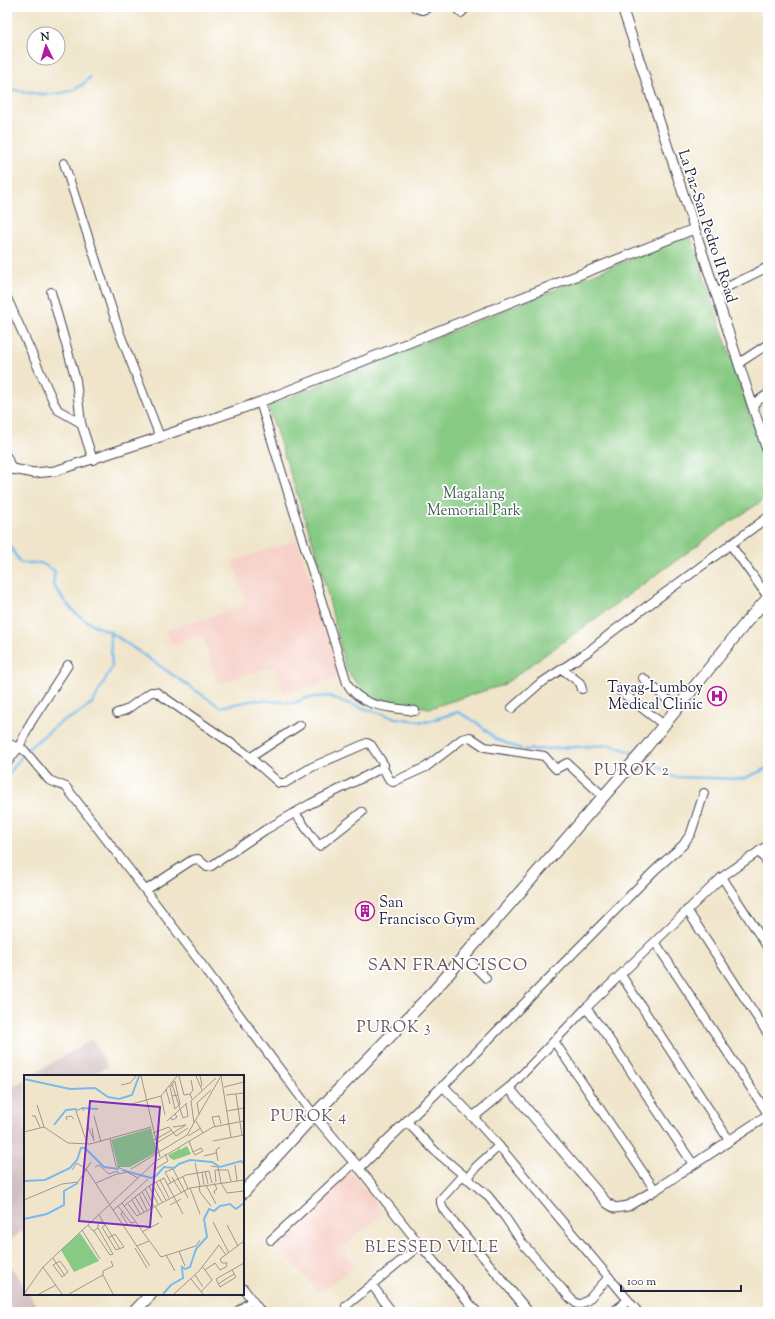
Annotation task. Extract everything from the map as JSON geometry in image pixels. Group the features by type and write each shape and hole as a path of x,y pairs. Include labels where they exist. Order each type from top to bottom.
{"main road":[{"path":"244,1192 314,1115 432,993 643,751 748,620 768,598"},
{"path":"134,1312 150,1295"}],"street":[{"path":"416,8 422,10 430,7"},
{"path":"455,7 461,13 467,7"},
{"name":"La Paz-San Pedro II Road","path":"622,7 768,453"},
{"path":"64,163 120,334 160,437"},
{"path":"7,457 10,469 34,473 50,472 93,460 260,402 694,230"},
{"path":"715,293 768,267"},
{"path":"51,292 76,380 81,423 93,460"},
{"path":"7,298 58,410 81,423"},
{"path":"739,363 768,344"},
{"path":"753,404 768,394"},
{"path":"260,402 319,596 334,639 342,671 351,691 365,701 386,707 415,710"},
{"path":"512,708 538,685 589,651 612,632 768,517"},
{"path":"730,544 768,598"},
{"path":"7,763 19,747 31,722 68,665"},
{"path":"562,670 580,683 582,689"},
{"path":"643,678 678,709"},
{"path":"615,687 664,725"},
{"path":"117,713 126,710 151,692 156,692 211,728 251,757 277,782 282,784 312,767 367,743 371,745 384,765 383,768 389,779 393,782 426,767 462,739 470,737 485,747 544,756 556,769 566,763 603,796"},
{"path":"251,757 300,725"},
{"path":"7,743 19,747 29,754 42,774 49,780 66,787 146,890 314,1115 357,1165 420,1245 477,1312"},
{"path":"146,890 192,860 198,859 207,867 211,866 265,830 310,804 383,768"},
{"path":"271,1240 407,1122 655,870 683,845 695,823 704,793"},
{"path":"295,814 318,846 362,812"},
{"path":"473,1117 509,1088 586,1008 686,910 722,877 768,845"},
{"path":"759,851 768,864"},
{"path":"722,877 768,948"},
{"path":"686,910 768,1034"},
{"path":"509,1088 607,1203 615,1208 628,1206 655,1190 768,1114 655,942"},
{"path":"464,956 486,978"},
{"path":"620,975 729,1140"},
{"path":"586,1008 609,1039 693,1164"},
{"path":"554,1041 655,1190"},
{"path":"443,1086 499,1146 638,1312"},
{"path":"407,1122 465,1178 487,1195 505,1217 523,1244 564,1292 577,1304 581,1304 588,1300 609,1277"},
{"path":"499,1146 441,1199 441,1203 443,1208 529,1312"},
{"path":"346,1306 420,1245"},
{"path":"372,1285 392,1312"},
{"path":"244,1289 261,1312"},
{"path":"237,1312 252,1300"},
{"path":"613,1312 628,1300"}],"shaded area":[{"path":"297,540 342,676 284,694 274,666 221,683 217,681 202,636 172,645 167,630 247,605 232,561"},
{"path":"92,1039 108,1066 93,1075 32,1075"},
{"path":"24,1080 24,1230 7,1242 7,1090"},
{"path":"349,1170 384,1214 359,1232 343,1249 355,1266 319,1293 273,1240"},
{"path":"7,1259 24,1286 24,1295 30,1295 40,1312 7,1312"}],"green space":[{"name":"Magalang Memorial Park","path":"690,235 768,469 768,497 720,529 503,685 430,708 369,698 346,670 321,567 268,406"}],"waterway":[{"path":"7,88 28,93 62,93 73,90 82,85 90,77"},
{"path":"7,541 20,563 41,563 55,571 53,584 64,601 76,614 91,624 110,632 220,707 255,700 294,703 306,698 329,696 343,702 396,718 426,722 458,712 476,722 496,739 521,749"},
{"path":"26,750 61,722 78,714 93,702 112,667 110,632"},
{"path":"525,750 611,745 637,754"},
{"path":"7,777 24,753"},
{"path":"643,756 674,777 743,779 768,768"}],"place":[{"name":"Tayag-Lumboy Medical Clinic","path":"717,696"},
{"name":"San Francisco Gym","path":"365,911"}],"district":[{"name":"PUROK 2","path":"632,769"},
{"name":"SAN FRANCISCO","path":"448,964"},
{"name":"PUROK 3","path":"394,1026"},
{"name":"PUROK 4","path":"309,1115"},
{"name":"BLESSED VILLE","path":"432,1246"}]}
